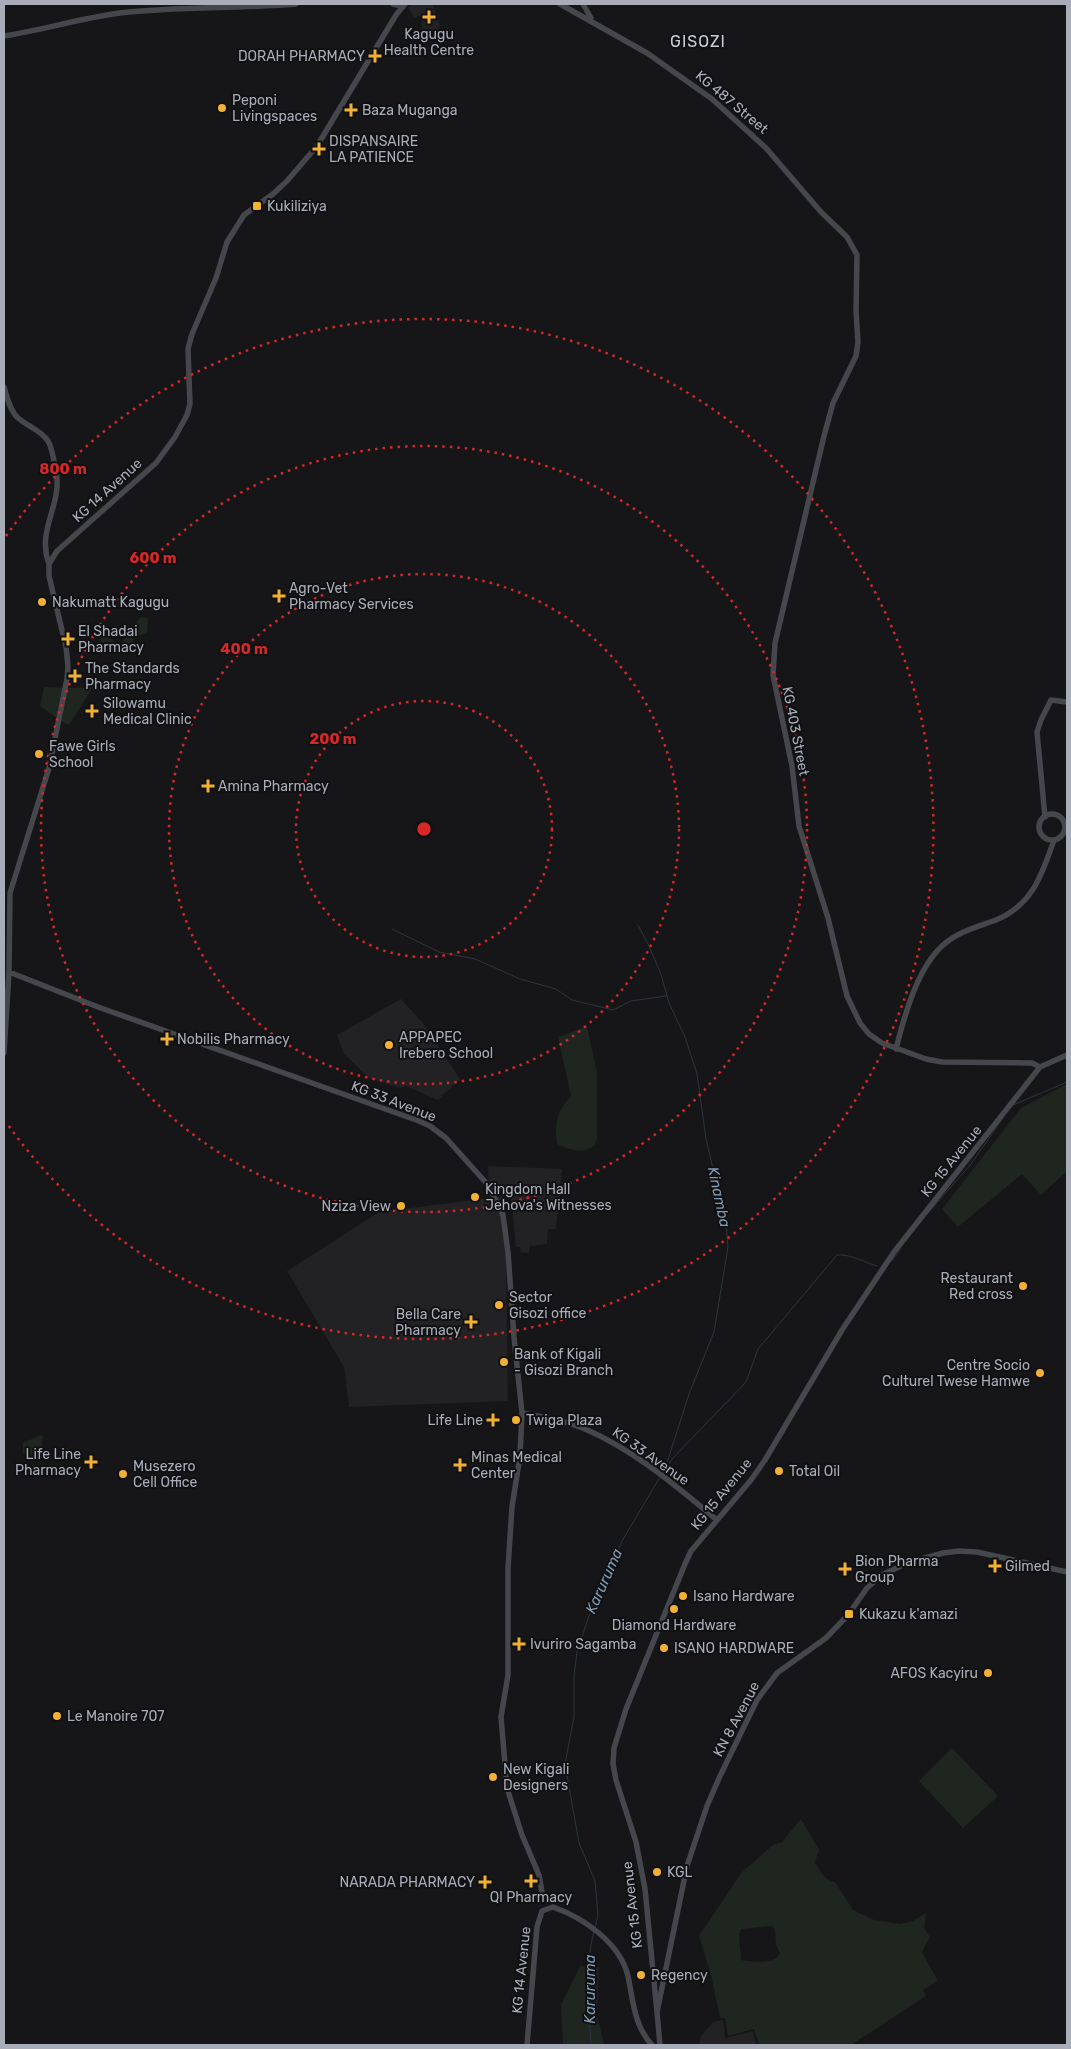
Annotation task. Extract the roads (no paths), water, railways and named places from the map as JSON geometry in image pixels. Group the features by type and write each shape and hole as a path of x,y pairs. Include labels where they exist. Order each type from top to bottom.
{"main road":[{"path":"4,36 119,13 190,7 244,8 296,4"},
{"path":"393,4 404,5"},
{"name":"KG 487 Street","path":"560,4 646,53 701,90 749,131 794,179 821,212 847,238 857,255"},
{"path":"583,4 586,13 594,22"},
{"name":"KG 14 Avenue","path":"49,564 62,546 156,463 175,437 185,419 190,404 188,349 192,334 216,278 227,242 244,215 280,187 304,163 317,146 404,5"},
{"name":"KG 403 Street","path":"857,255 856,311 858,342 856,356 833,402 774,643 773,675 792,766 799,826 828,918 846,996 855,1015 869,1034 896,1049 933,1061 1032,1063 1040,1067"},
{"path":"4,387 15,414 44,436 52,451 58,483 55,502 45,535 45,553 49,564 49,576 66,647 68,672 49,768 10,893 9,972 4,1053"},
{"path":"1045,817 1037,732 1051,700 1056,699 1067,702"},
{"path":"1044,808 1052,815 1061,818 1065,827 1061,836 1054,840 1047,839 1041,834 1040,828 1041,821 1045,817 1052,815"},
{"path":"1047,839 1051,852"},
{"path":"896,1049 914,994 934,954 957,935 997,920 1015,910 1028,897 1045,870 1054,840"},
{"name":"KG 33 Avenue","path":"9,972 98,1007 419,1120 446,1138 488,1185 503,1215 522,1413 568,1423 606,1439 644,1463 717,1520"},
{"name":"KG 15 Avenue","path":"657,2012 644,1879 636,1842 616,1780 613,1764 614,1748 618,1732 685,1564 691,1551 751,1480 765,1460 842,1330 894,1252 1040,1067 1067,1055"},
{"path":"522,1413 520,1456 512,1507 508,1568 507,1690 501,1717 507,1788 522,1835 542,1883 543,1898"},
{"name":"KN 8 Avenue","path":"660,2045 657,2012 687,1866 704,1815 744,1726 757,1700 776,1673 809,1651 837,1628 859,1602 867,1588 882,1575 893,1568 907,1563 959,1551 977,1552 1067,1572"},
{"name":"KG 14 Avenue","path":"526,2045 537,1927 542,1911 549,1907 560,1910 588,1926 600,1934 616,1951 625,1968 639,2027 652,2045"},
{"path":"652,1973 665,1972"},
{"path":"652,1973 663,1981"},
{"path":"653,1983 662,1989"}],"waterway":[{"name":"Kinamba","path":"638,925 661,974 669,1003 685,1037 697,1074 706,1139 726,1224 728,1247 714,1332 689,1394 665,1469"},
{"path":"392,929 439,952 475,959 520,979 556,989 572,1000 613,1010 631,1001 666,996"},
{"path":"1013,1105 1067,1082"},
{"path":"928,1213 971,1164 1003,1118"},
{"path":"892,1261 900,1250"},
{"name":"Karuruma","path":"663,1474 672,1459 746,1382 758,1349 837,1255 852,1257 877,1266"},
{"name":"Karuruma","path":"595,1928 598,1915 595,1881 579,1843 565,1764 574,1717 574,1676 577,1652 594,1601 622,1541 660,1477"},
{"name":"Karuruma","path":"591,2045 588,1974 594,1931"}],"place":[{"name":"Kagugu Health Centre","path":"429,17"},
{"name":"DORAH PHARMACY","path":"375,56"},
{"name":"Peponi Livingspaces","path":"222,108"},
{"name":"Baza Muganga","path":"351,110"},
{"name":"DISPANSAIRE LA PATIENCE","path":"319,149"},
{"name":"Kukiliziya","path":"257,206"},
{"name":"Agro-Vet Pharmacy Services","path":"279,596"},
{"name":"Nakumatt Kagugu","path":"42,602"},
{"name":"El Shadai Pharmacy","path":"68,639"},
{"name":"The Standards Pharmacy","path":"75,676"},
{"name":"Silowamu Medical Clinic","path":"92,711"},
{"name":"Fawe Girls School","path":"39,754"},
{"name":"Amina Pharmacy","path":"208,786"},
{"name":"Nobilis Pharmacy","path":"167,1039"},
{"name":"APPAPEC Irebero School","path":"389,1045"},
{"name":"Kingdom Hall Jehova's Witnesses","path":"475,1197"},
{"name":"Nziza View","path":"401,1206"},
{"name":"Restaurant Red cross","path":"1023,1286"},
{"name":"Sector Gisozi office","path":"499,1305"},
{"name":"Bella Care Pharmacy","path":"471,1322"},
{"name":"Bank of Kigali - Gisozi Branch","path":"504,1362"},
{"name":"Centre Socio Culturel Twese Hamwe","path":"1040,1373"},
{"name":"Life Line","path":"493,1420"},
{"name":"Twiga Plaza","path":"516,1420"},
{"name":"Life Line Pharmacy","path":"91,1462"},
{"name":"Minas Medical Center","path":"460,1465"},
{"name":"Total Oil","path":"779,1471"},
{"name":"Musezero Cell Office","path":"123,1474"},
{"name":"Gilmed","path":"995,1566"},
{"name":"Bion Pharma Group","path":"845,1569"},
{"name":"Isano Hardware","path":"683,1596"},
{"name":"Diamond Hardware","path":"674,1609"},
{"name":"Kukazu k'amazi","path":"849,1614"},
{"name":"Ivuriro Sagamba","path":"519,1644"},
{"name":"ISANO HARDWARE","path":"664,1648"},
{"name":"AFOS Kacyiru","path":"988,1673"},
{"name":"Le Manoire 707","path":"57,1716"},
{"name":"New Kigali Designers","path":"493,1777"},
{"name":"KGL","path":"657,1872"},
{"name":"Ql Pharmacy","path":"531,1881"},
{"name":"NARADA PHARMACY","path":"485,1882"},
{"name":"Regency","path":"641,1975"}],"district":[{"name":"GISOZI","path":"698,41"}]}
